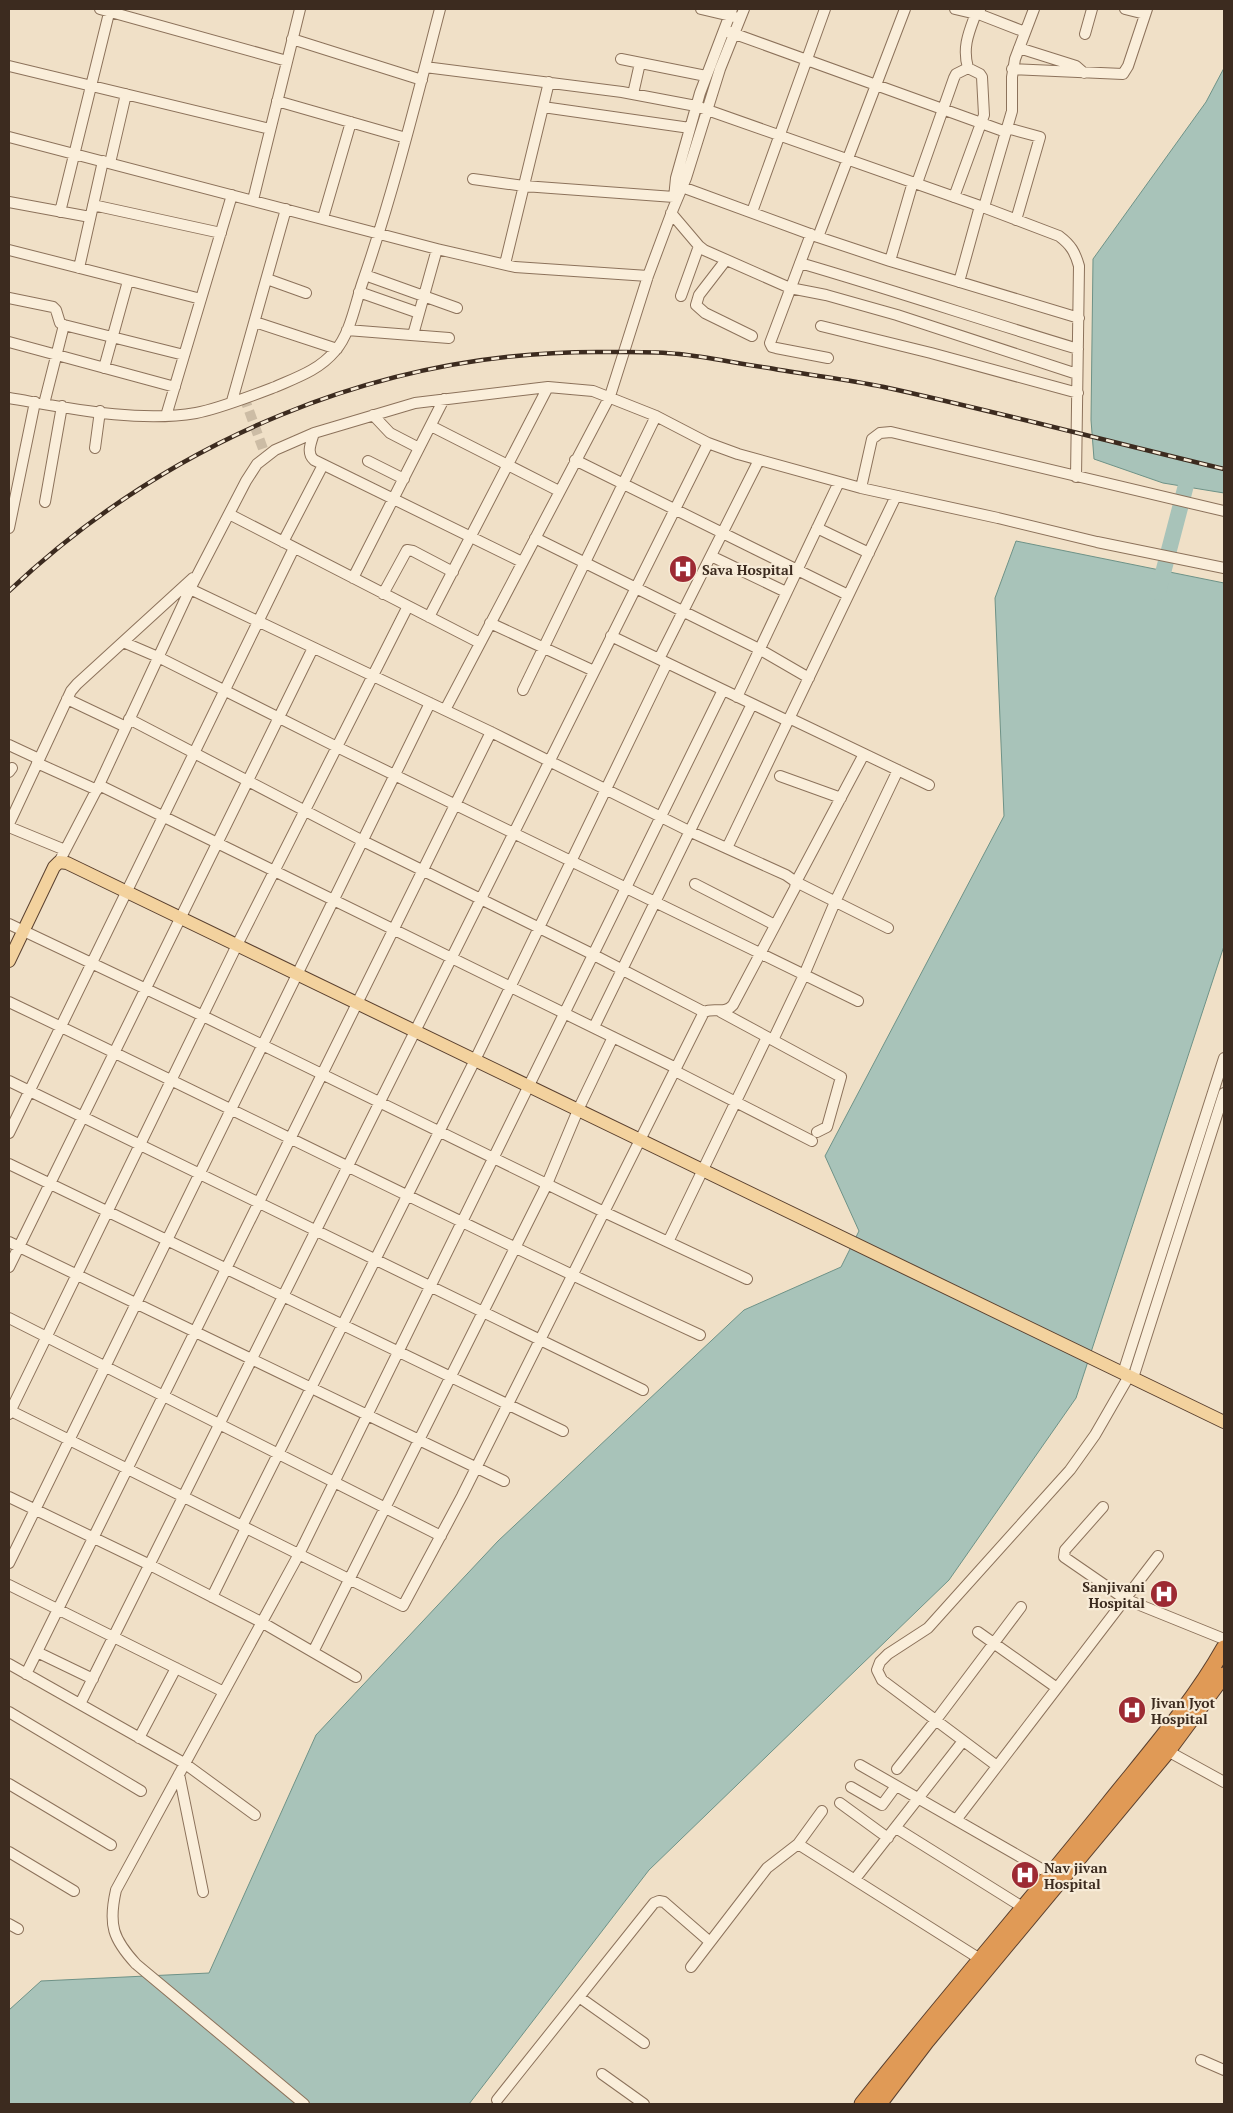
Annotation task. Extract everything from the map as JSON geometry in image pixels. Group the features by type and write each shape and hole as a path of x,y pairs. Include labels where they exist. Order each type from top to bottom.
{"highway":[{"path":"878,2104 1161,1748 1224,1648"},
{"path":"862,2104 980,1959 1224,1675"}],"main road":[{"path":"9,962 54,867 62,856 67,863 702,1171 1098,1359 1224,1422"}],"street":[{"path":"253,200 300,9"},
{"path":"9,398 100,411 166,416 198,412 264,391 311,372 337,349 347,330 378,233 406,138 440,9"},
{"path":"445,710 610,396 648,276 682,186 720,68 743,13 701,9"},
{"path":"752,212 826,9"},
{"path":"828,358 772,347 771,340 800,263 815,236 848,159 905,9"},
{"path":"955,9 965,13 979,11 1025,32"},
{"path":"959,282 1007,130 1013,97 1012,69 1034,9"},
{"path":"1085,34 1092,9"},
{"path":"1012,69 1123,74 1128,66 1146,12 1125,9"},
{"path":"60,212 91,85 106,10 287,61"},
{"path":"890,261 914,183 954,78 964,70 965,44 979,11"},
{"path":"731,12 696,106 676,178 672,211 698,246 790,288 826,295 897,315 1078,374"},
{"path":"724,30 982,123 1040,137 1016,220"},
{"path":"292,39 422,80"},
{"path":"1019,48 1076,66 1084,73"},
{"path":"621,59 706,76"},
{"path":"633,94 640,63"},
{"path":"9,66 270,129"},
{"path":"425,67 633,94 708,109 1059,236 1070,244 1076,254 1079,266 1076,477"},
{"path":"954,197 982,123 984,110 982,77 980,74 964,70"},
{"path":"505,264 549,82"},
{"path":"79,268 93,205 126,94"},
{"path":"277,101 406,138"},
{"path":"543,107 690,128"},
{"path":"323,218 351,122"},
{"path":"9,137 437,249 505,264 648,276"},
{"path":"473,179 524,186 674,197"},
{"path":"682,186 815,236 890,261 1079,318"},
{"path":"166,416 232,195"},
{"path":"9,202 90,217"},
{"path":"93,205 221,233"},
{"path":"232,401 286,209"},
{"path":"681,296 698,246"},
{"path":"413,335 437,249"},
{"path":"9,250 201,299"},
{"path":"726,260 698,295 696,305 705,313 752,336"},
{"path":"800,263 892,289 988,322 1078,349"},
{"path":"365,275 457,308"},
{"path":"266,279 306,293"},
{"path":"104,368 128,280"},
{"path":"359,292 419,312"},
{"path":"9,298 53,307 56,310 60,323 64,325 184,355"},
{"path":"255,322 337,349"},
{"path":"9,528 39,403 58,355 64,325"},
{"path":"821,326 931,353 1078,394"},
{"path":"347,330 449,338"},
{"path":"9,342 175,387"},
{"path":"429,617 548,387"},
{"path":"198,574 77,684 38,761 9,825 62,856 98,787 190,589 198,574 246,481 258,464 275,450 314,433 415,403 548,387 593,391 610,396 656,416 708,442 759,460 861,488 1097,542 1224,568"},
{"path":"353,578 444,400"},
{"path":"44,502 62,406"},
{"path":"95,448 100,411"},
{"path":"373,416 390,433 419,448"},
{"path":"523,690 656,416"},
{"path":"431,426 560,491"},
{"path":"861,488 872,439 880,432 891,432 1224,511"},
{"path":"314,433 309,452 310,456 323,465 522,562"},
{"path":"80,1704 708,442"},
{"path":"576,460 848,596"},
{"path":"212,1597 311,1388 475,1060 607,789 663,661 682,612 759,460"},
{"path":"368,461 404,479"},
{"path":"283,542 323,465"},
{"path":"736,696 839,482"},
{"path":"727,848 896,496"},
{"path":"229,514 480,642"},
{"path":"817,528 868,553"},
{"path":"535,538 634,589 759,649 809,678"},
{"path":"9,1133 294,548"},
{"path":"383,594 407,550 413,551 452,572"},
{"path":"710,556 786,592"},
{"path":"190,589 549,760 691,832 786,875 796,882 888,928"},
{"path":"9,745 38,761 163,817 217,843 274,871 334,900 451,958 511,986 676,1069 736,1102 815,1137 827,1127 841,1076 721,1012 710,1010 704,1012 676,1069 507,1405 477,1467 403,1606 9,1411 237,945 274,871 408,606"},
{"path":"490,624 594,671"},
{"path":"611,636 752,704 929,785"},
{"path":"123,642 158,657 337,747 858,1001"},
{"path":"9,1266 313,648"},
{"path":"304,2104 136,1964 122,1949 114,1935 112,1906 116,1890 299,1554 723,690"},
{"path":"68,699 195,753 704,1012"},
{"path":"9,1563 430,703"},
{"path":"594,1027 752,704"},
{"path":"26,1674 491,732"},
{"path":"721,1012 728,1010 733,1005 792,896 796,882 864,754"},
{"path":"668,1242 736,1102 804,974 835,902 898,770"},
{"path":"780,776 841,798"},
{"path":"695,884 775,925"},
{"path":"9,924 323,1074 604,1212 747,1279"},
{"path":"9,1002 572,1276 700,1336"},
{"path":"313,1652 351,1580 547,1184 578,1110 613,1037"},
{"path":"1129,1376 1224,1058"},
{"path":"9,1080 642,1390"},
{"path":"997,1766 882,1680 877,1670 880,1662 888,1654 928,1628 1070,1470 1095,1435 1129,1376 1224,1093"},
{"path":"9,1164 563,1431"},
{"path":"9,1242 504,1481"},
{"path":"9,1318 441,1536"},
{"path":"9,1497 150,1565 263,1623 356,1677"},
{"path":"1103,1507 1065,1550 1064,1557 1125,1599 1224,1639"},
{"path":"956,1820 1158,1556"},
{"path":"9,1586 224,1692"},
{"path":"897,1769 1021,1607"},
{"path":"978,1632 1057,1688"},
{"path":"37,1652 93,1679"},
{"path":"9,1664 184,1763 256,1815"},
{"path":"139,1738 176,1668"},
{"path":"9,1712 141,1791"},
{"path":"855,1880 963,1741"},
{"path":"1161,1748 1224,1782"},
{"path":"860,1765 1052,1875"},
{"path":"178,1774 203,1892"},
{"path":"9,1784 111,1845"},
{"path":"851,1787 882,1805 896,1786"},
{"path":"840,1803 888,1838"},
{"path":"691,1967 766,1868 798,1844 822,1812"},
{"path":"896,1828 1024,1908"},
{"path":"798,1844 980,1959"},
{"path":"9,1852 74,1891"},
{"path":"497,2100 654,1903 664,1902 710,1942"},
{"path":"9,1924 18,1929"},
{"path":"579,1997 644,2042"},
{"path":"1201,2060 1224,2070"},
{"path":"602,2074 644,2104"}],"water":[{"path":"1224,68 1224,493 1163,483 1094,459 1091,420 1093,259 1206,102"},
{"path":"1016,541 1224,583 1224,946 1076,1398 949,1580 649,1870 469,2104 9,2104 9,2010 41,1981 209,1973 316,1735 498,1541 744,1310 841,1267 859,1231 825,1156 1004,816 995,598"}],"waterway":[{"path":"1158,592 1191,466"}],"tunnel":[{"path":"244,397 266,457"}],"railway":[{"path":"9,591 71,537 138,490 208,449 282,414 359,387 438,368 519,356 601,352 690,355 884,387 1224,469"}],"place":[{"name":"Sava Hospital","path":"683,569"},
{"name":"Sanjivani Hospital","path":"1164,1594"},
{"name":"Jivan Jyot Hospital","path":"1132,1710"},
{"name":"Nav jivan Hospital","path":"1025,1875"}]}
